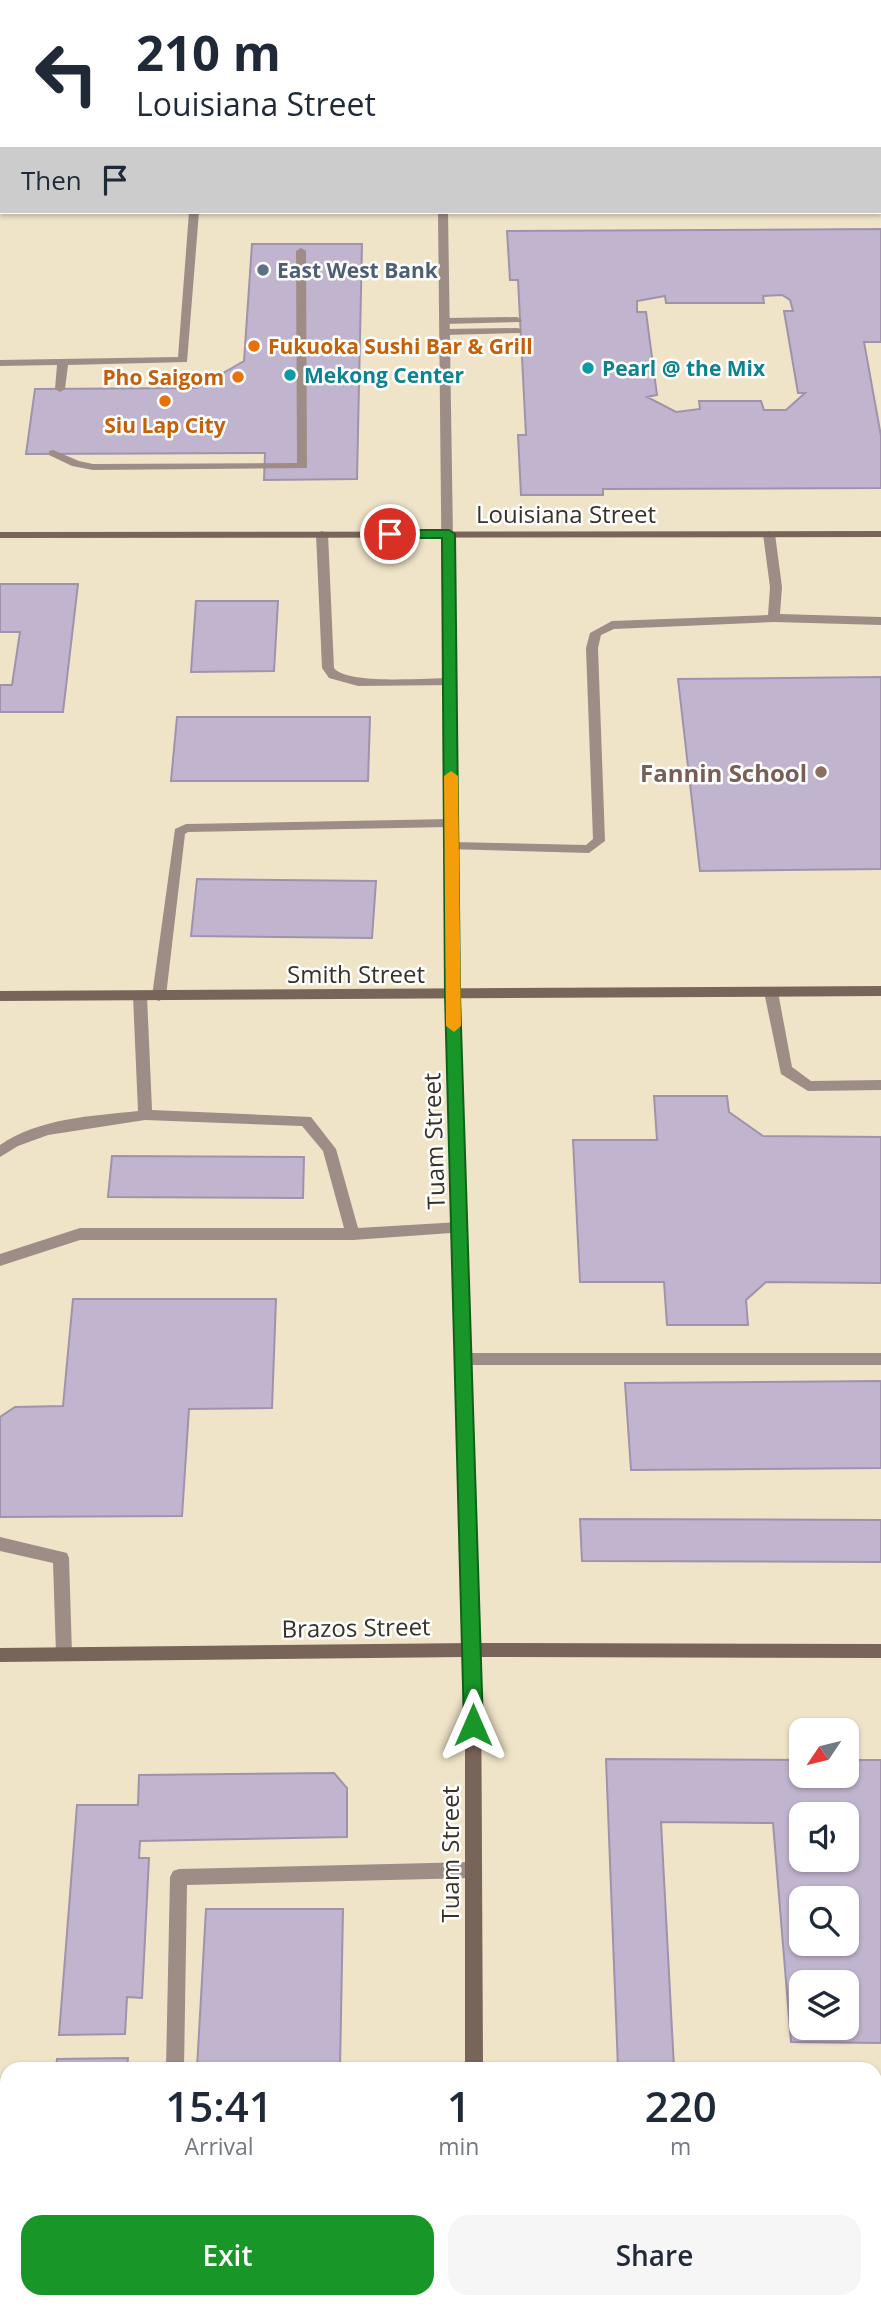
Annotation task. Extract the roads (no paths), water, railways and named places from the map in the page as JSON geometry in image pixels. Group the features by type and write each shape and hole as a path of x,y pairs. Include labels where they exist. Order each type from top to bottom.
{"main road":[{"name":"Louisiana Street","path":"0,536 881,534"},
{"name":"Smith Street","path":"0,996 881,991"},
{"name":"Brazos Street","path":"0,1655 473,1650 881,1651"},
{"name":"Tuam Street","path":"473,1650 474,2062"}],"street":[{"path":"0,363 183,360 194,214"},
{"name":"Tuam Street","path":"443,214 453,995 473,1650"},
{"path":"53,453 76,464 93,467 303,466 301,251"},
{"path":"445,326 517,326"},
{"path":"60,389 63,362"},
{"path":"322,534 328,668 333,675 358,682 450,682"},
{"path":"769,534 776,587 774,618"},
{"path":"451,846 589,849 599,841 592,648 596,633 612,625 774,618 881,621"},
{"path":"159,996 179,832 186,828 451,823"},
{"path":"771,992 786,1070 808,1086 881,1085"},
{"path":"140,996 145,1115"},
{"path":"0,1152 12,1141 59,1128 145,1115 306,1121 329,1149 353,1234"},
{"path":"0,1260 80,1234 353,1234 460,1227"},
{"path":"464,1359 881,1359"},
{"path":"0,1544 61,1558 64,1654"},
{"path":"175,2062 179,1877 473,1870"}],"place":[{"name":"East West Bank","path":"263,270"},
{"name":"Fukuoka Sushi Bar & Grill","path":"254,346"},
{"name":"Pearl @ the Mix","path":"588,368"},
{"name":"Mekong Center","path":"290,375"},
{"name":"Pho Saigom","path":"238,377"},
{"name":"Siu Lap City","path":"165,401"},
{"name":"Fannin School","path":"821,772"}]}
